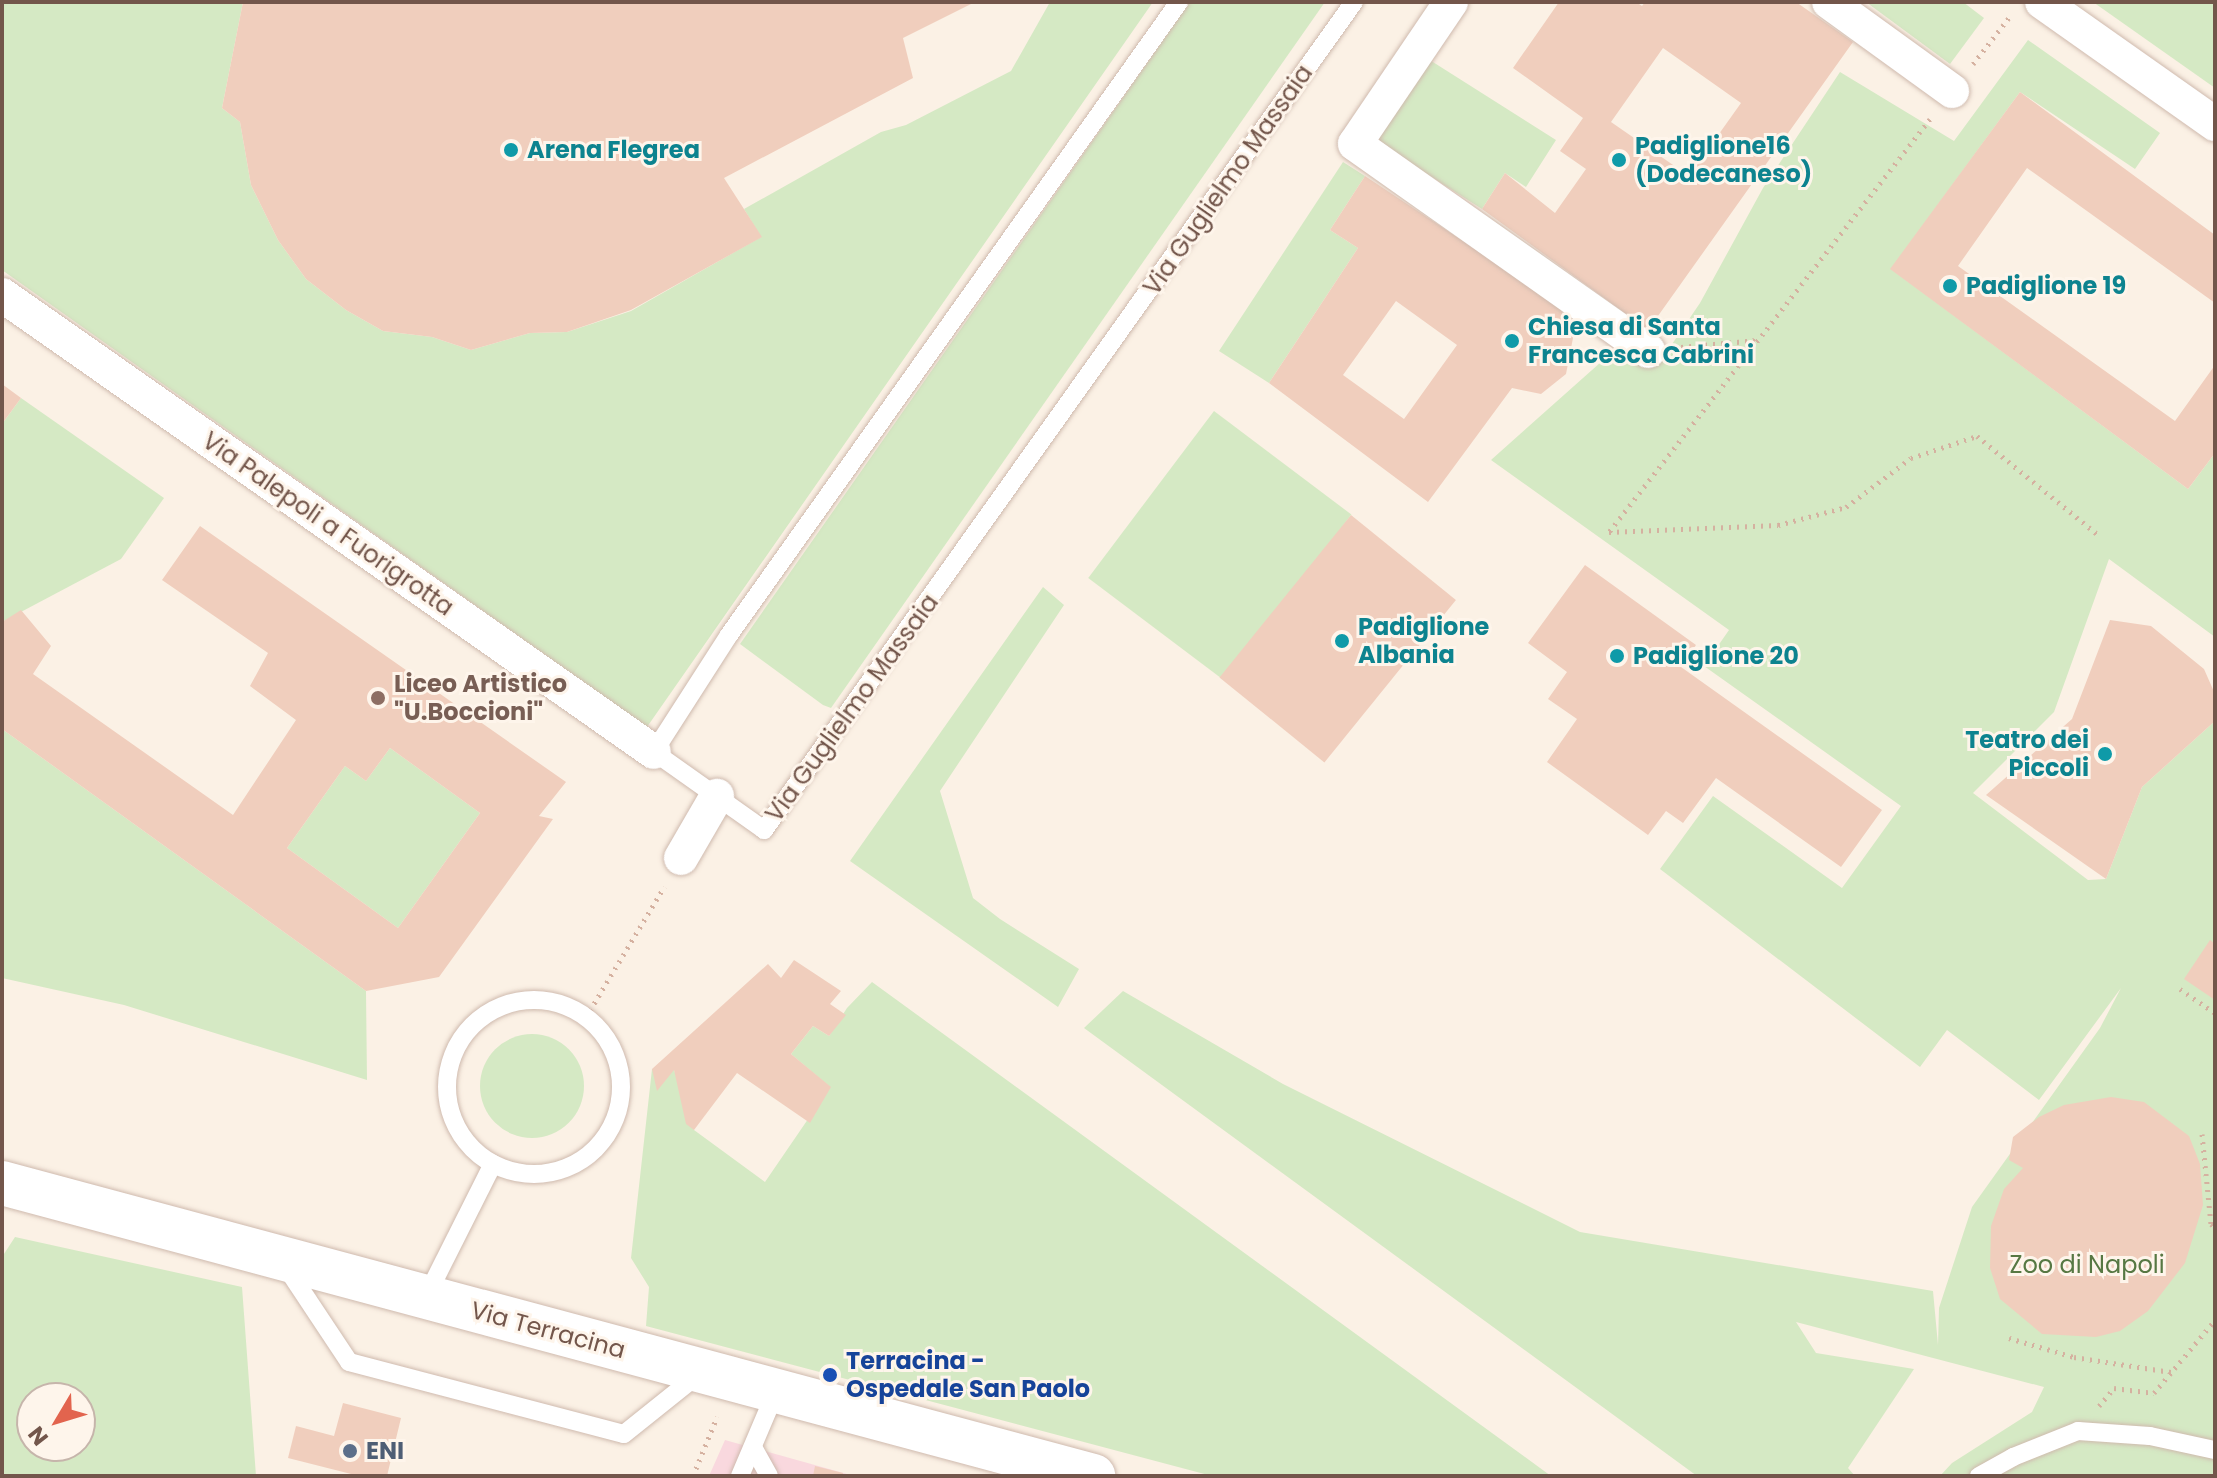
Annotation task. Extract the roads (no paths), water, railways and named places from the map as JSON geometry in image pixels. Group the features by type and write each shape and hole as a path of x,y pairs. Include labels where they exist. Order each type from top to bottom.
{"main road":[{"name":"Via Terracina","path":"2,1183 1093,1476"}],"street":[{"path":"1451,2 1355,144 1648,351"},
{"path":"1829,2 1952,91"},
{"path":"2028,8 2215,124"},
{"name":"Via Palepoli a Fuorigrotta","path":"2,295 654,752"},
{"path":"681,858 717,796"}],"lane":[{"path":"654,752 729,635 1179,2"},
{"name":"Via Guglielmo Massaia","path":"654,752 764,830 1354,2"},
{"path":"532,999 560,1004 586,1017 606,1038 618,1064 621,1093 614,1121 607,1133 599,1145 576,1164 549,1173 520,1173 493,1164 470,1147 454,1123 447,1095 448,1066 460,1040 479,1018 504,1005 532,999"},
{"path":"426,1297 493,1164"},
{"path":"280,1258 349,1362 624,1434 718,1375"},
{"path":"740,1476 776,1391"},
{"path":"1979,1476 2013,1457 2078,1431 2150,1436 2215,1450"},
{"path":"753,1447 769,1476"}],"place":[{"name":"Arena Flegrea","path":"511,150"},
{"name":"Padiglione16 (Dodecaneso)","path":"1619,160"},
{"name":"Padiglione 19","path":"1950,286"},
{"name":"Chiesa di Santa Francesca Cabrini","path":"1512,341"},
{"name":"Padiglione Albania","path":"1342,641"},
{"name":"Padiglione 20","path":"1617,656"},
{"name":"Liceo Artistico \"U.Boccioni\"","path":"378,698"},
{"name":"Teatro dei Piccoli","path":"2105,754"},
{"name":"Terracina - Ospedale San Paolo","path":"830,1375"},
{"name":"ENI","path":"350,1451"}],"park label":[{"name":"Zoo di Napoli","path":"2087,1265"}]}
